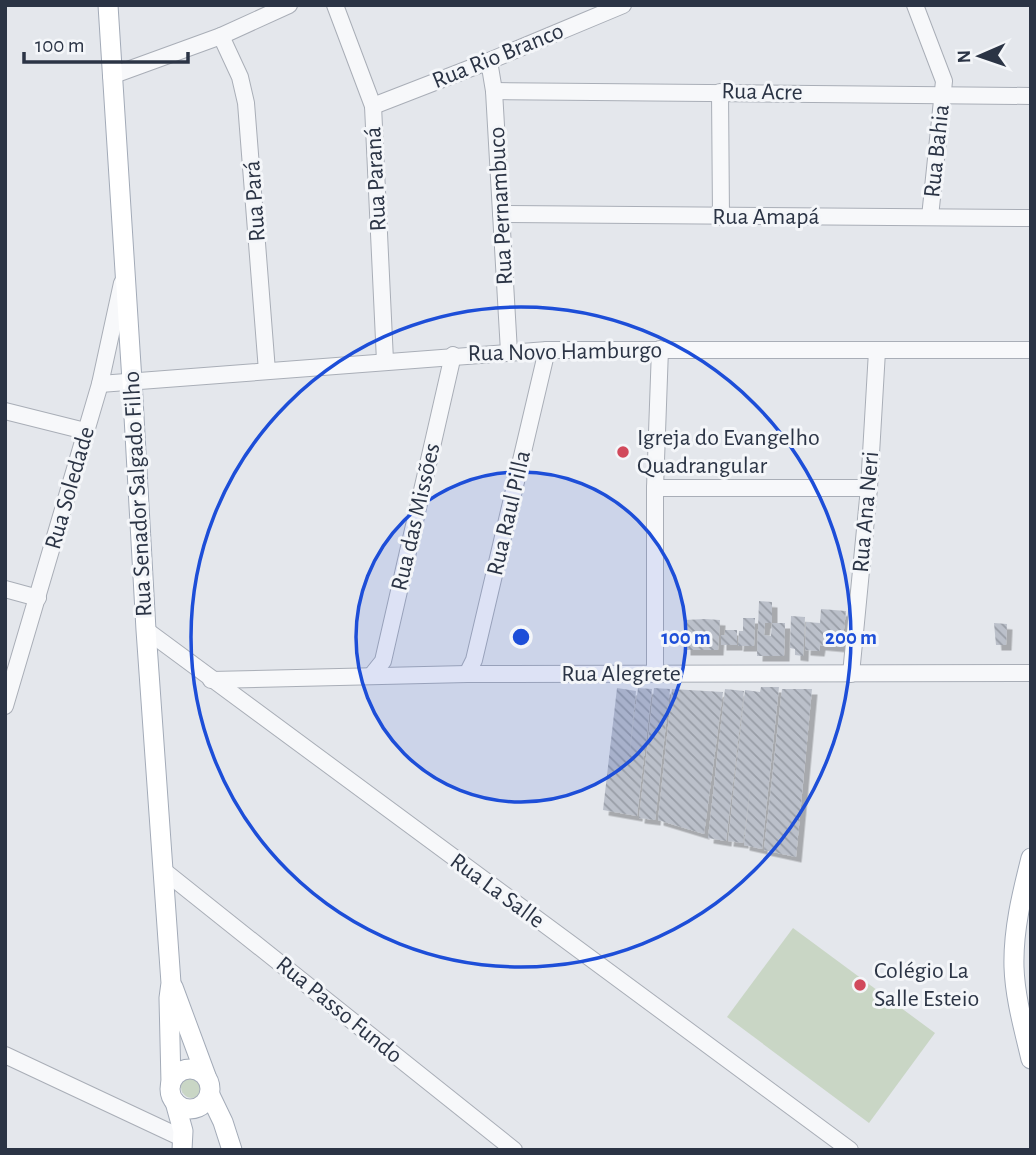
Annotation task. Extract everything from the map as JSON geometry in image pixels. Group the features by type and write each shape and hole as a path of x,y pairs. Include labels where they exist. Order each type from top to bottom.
{"main road":[{"name":"Rua Senador Salgado Filho","path":"108,5 146,630 171,983 169,998 203,1097 223,1122 232,1150"},
{"path":"1031,858 1016,931 1014,967 1031,1059"},
{"name":"Rua Senador Salgado Filho","path":"179,1024 173,1093 182,1139"},
{"path":"182,1139 203,1097 202,1072 190,1068 178,1073 173,1093 187,1109 203,1097"}],"street":[{"path":"111,76 221,36 289,5"},
{"name":"Rua Paraná","path":"335,5 373,106 385,360"},
{"name":"Rua Bahia","path":"915,5 944,81 930,217"},
{"name":"Rua Rio Branco","path":"373,106 619,6"},
{"name":"Rua Pará","path":"221,36 240,77 246,103 267,371"},
{"name":"Rua Pernambuco","path":"489,61 494,91 509,352"},
{"name":"Rua Acre","path":"494,91 1031,96"},
{"path":"720,92 721,217"},
{"name":"Rua Amapá","path":"501,214 1031,218"},
{"name":"Rua Soledade","path":"5,706 100,384 125,267"},
{"path":"655,674 655,488 660,349"},
{"name":"Rua Novo Hamburgo","path":"100,384 385,360 547,350 1031,350"},
{"name":"Rua Raul Pilla","path":"467,674 474,660 547,350"},
{"name":"Rua Ana Neri","path":"851,674 869,488 877,351"},
{"name":"Rua das Missões","path":"371,676 383,661 453,355"},
{"path":"5,411 85,431"},
{"path":"655,488 869,488"},
{"path":"5,589 38,598"},
{"name":"Rua La Salle","path":"146,630 850,1150"},
{"name":"Rua Alegrete","path":"211,680 467,674 1031,673"},
{"name":"Rua Passo Fundo","path":"163,870 514,1150"},
{"path":"5,1055 182,1139"}],"green space":[{"path":"793,928 935,1033 869,1123 727,1017"},
{"path":"192,1076 200,1079 203,1087 200,1095 192,1098 184,1095 181,1087 184,1079"}],"building":[{"path":"759,601 772,602 772,623 785,623 784,656 757,656","holes":["765,623 772,623 771,636 764,635"]},
{"path":"821,609 846,611 842,647 820,645 819,651 805,650 806,622 820,623"},
{"path":"791,616 805,617 803,656 795,655 795,649 790,648"},
{"path":"743,618 755,618 754,646 738,646 739,631 743,631"},
{"path":"685,620 720,620 718,650 685,650"},
{"path":"994,623 1007,624 1006,645 996,645"},
{"path":"725,630 737,630 737,645 721,645 721,635 725,635"},
{"path":"761,687 779,687 762,849 744,845 751,782 743,843 728,841 745,690 760,692"},
{"path":"617,688 636,691 629,758 638,688 652,689 637,816 603,810"},
{"path":"654,688 670,689 655,820 639,818"},
{"path":"672,689 723,692 704,834 658,820"},
{"path":"725,689 744,691 726,841 708,838"},
{"path":"782,689 812,689 796,857 764,850"}],"place":[{"name":"Igreja do Evangelho Quadrangular","path":"623,452"},
{"name":"Colégio La Salle Esteio","path":"860,985"}]}
